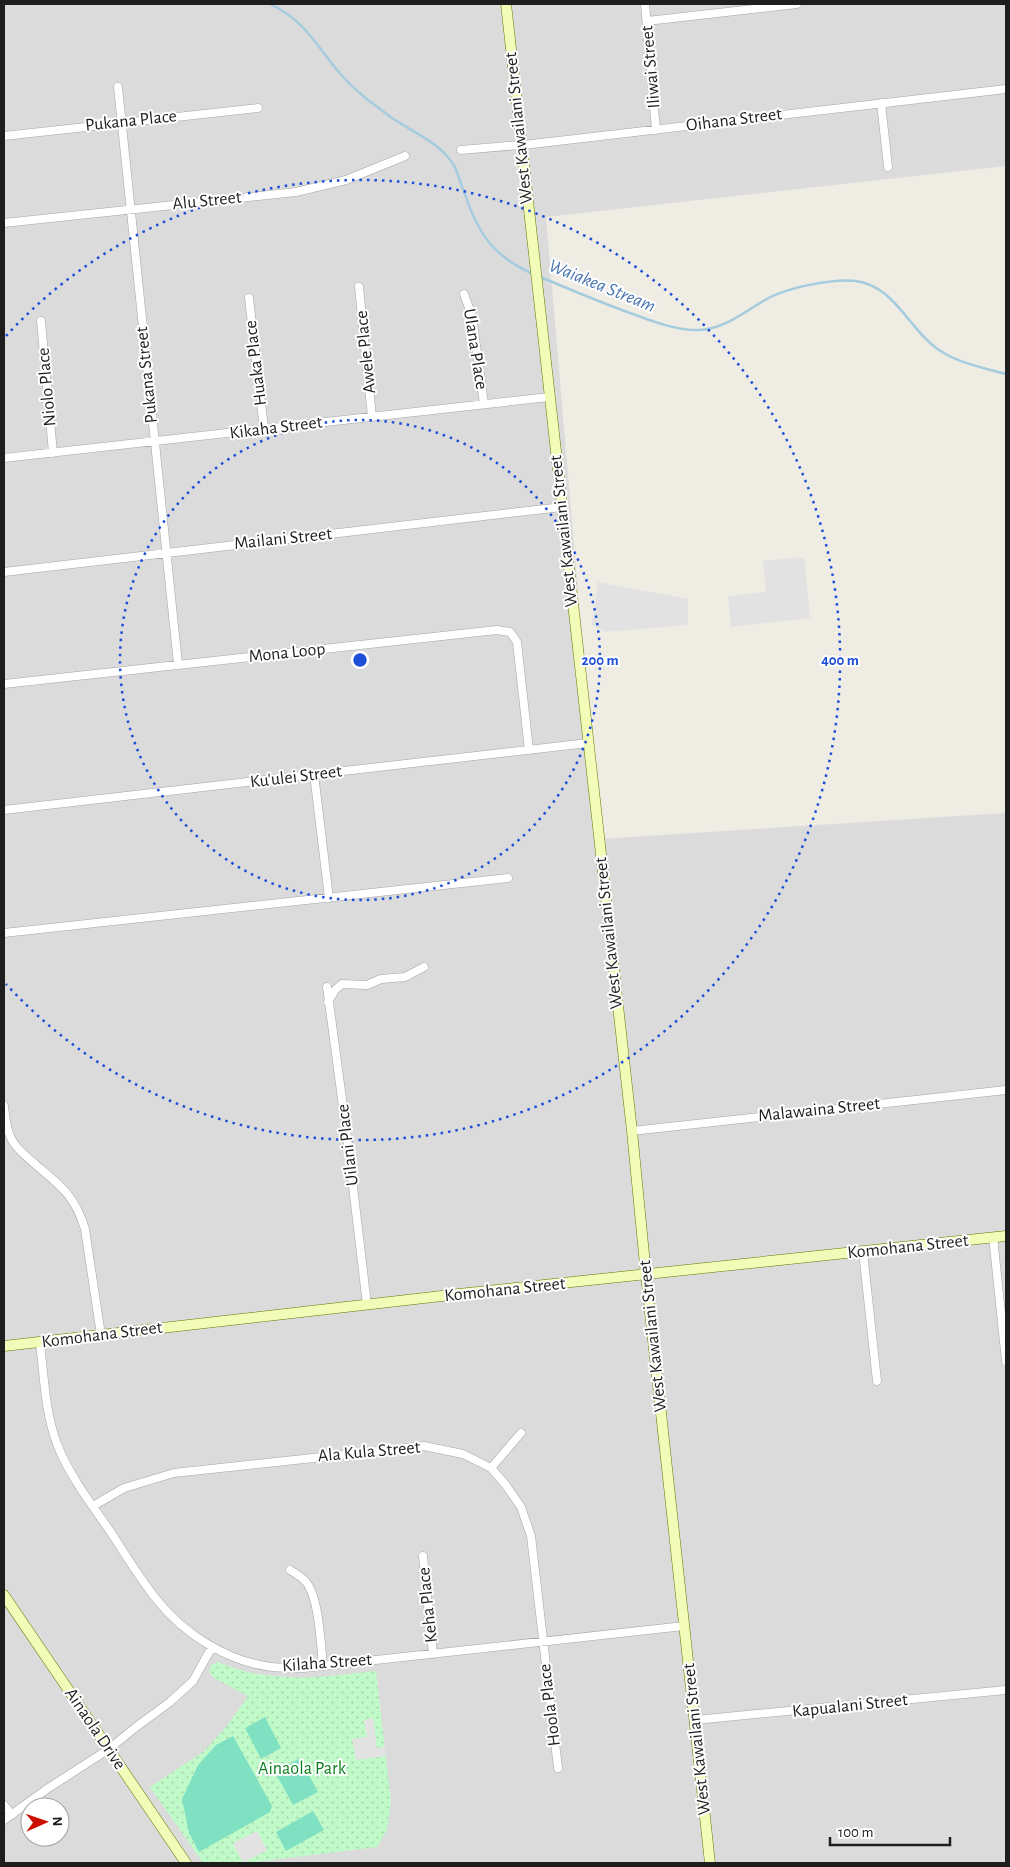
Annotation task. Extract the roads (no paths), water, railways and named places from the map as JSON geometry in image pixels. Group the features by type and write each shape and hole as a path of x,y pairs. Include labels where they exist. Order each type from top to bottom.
{"street":[{"name":"West Kawailani Street","path":"506,4 632,1131 710,1863"},
{"name":"Iliwai Street","path":"645,4 656,130"},
{"path":"647,21 798,4"},
{"name":"Pukana Street","path":"118,87 178,664"},
{"name":"Oihana Street","path":"461,150 656,130 1006,89"},
{"path":"882,103 888,167"},
{"name":"Pukana Place","path":"4,136 258,108"},
{"name":"Alu Street","path":"4,223 296,192 346,180 405,156"},
{"name":"Awele Place","path":"359,288 372,417"},
{"name":"Ulana Place","path":"464,294 472,316 484,404"},
{"name":"Huaka Place","path":"249,298 264,429"},
{"name":"Niolo Place","path":"41,321 53,453"},
{"name":"Kikaha Street","path":"4,458 549,397"},
{"name":"Mailani Street","path":"4,572 165,552 562,508"},
{"name":"Mona Loop","path":"4,684 497,630 510,632 517,642 529,750"},
{"name":"Ku'ulei Street","path":"4,810 588,744"},
{"path":"314,774 329,898"},
{"path":"4,933 508,878"},
{"path":"328,1002 334,990 342,984 367,985 381,979 405,977 424,967"},
{"name":"Uilani Place","path":"327,987 367,1305"},
{"name":"Malawaina Street","path":"632,1131 1006,1090"},
{"path":"4,1106 10,1137 23,1154 67,1192 81,1215 85,1229 101,1335"},
{"name":"Komohana Street","path":"4,1346 1006,1236"},
{"path":"993,1237 1006,1361"},
{"path":"863,1252 877,1381"},
{"name":"Kilaha Street","path":"40,1343 48,1411 57,1444 74,1477 157,1600 183,1628 212,1647 241,1660 271,1667 303,1668 684,1626"},
{"path":"491,1468 521,1433"},
{"name":"Ala Kula Street","path":"93,1506 124,1488 174,1473 424,1446 463,1454 491,1468 506,1484 521,1507 531,1536 543,1643"},
{"name":"Keha Place","path":"423,1556 433,1654"},
{"path":"290,1570 306,1582 315,1602 323,1666"},
{"name":"Ainaola Drive","path":"4,1595 186,1863"},
{"name":"Hoola Place","path":"543,1643 558,1768"},
{"path":"4,1820 47,1789 109,1749 170,1702 193,1681 212,1647"},
{"name":"Kapualani Street","path":"695,1720 1006,1690"},
{"path":"4,1805 12,1815"}],"waterway":[{"name":"Waiakea Stream","path":"270,4 301,25 340,74 364,97 442,151 455,167 481,231 501,254 515,265 533,274"},
{"name":"Waiakea Stream","path":"538,276 647,319 664,325 691,330 717,327 765,300 797,288 835,281 856,281 870,285 892,300 928,341 946,355 963,362 1006,374"}],"park label":[{"name":"Ainaola Park","path":"302,1769"}]}
